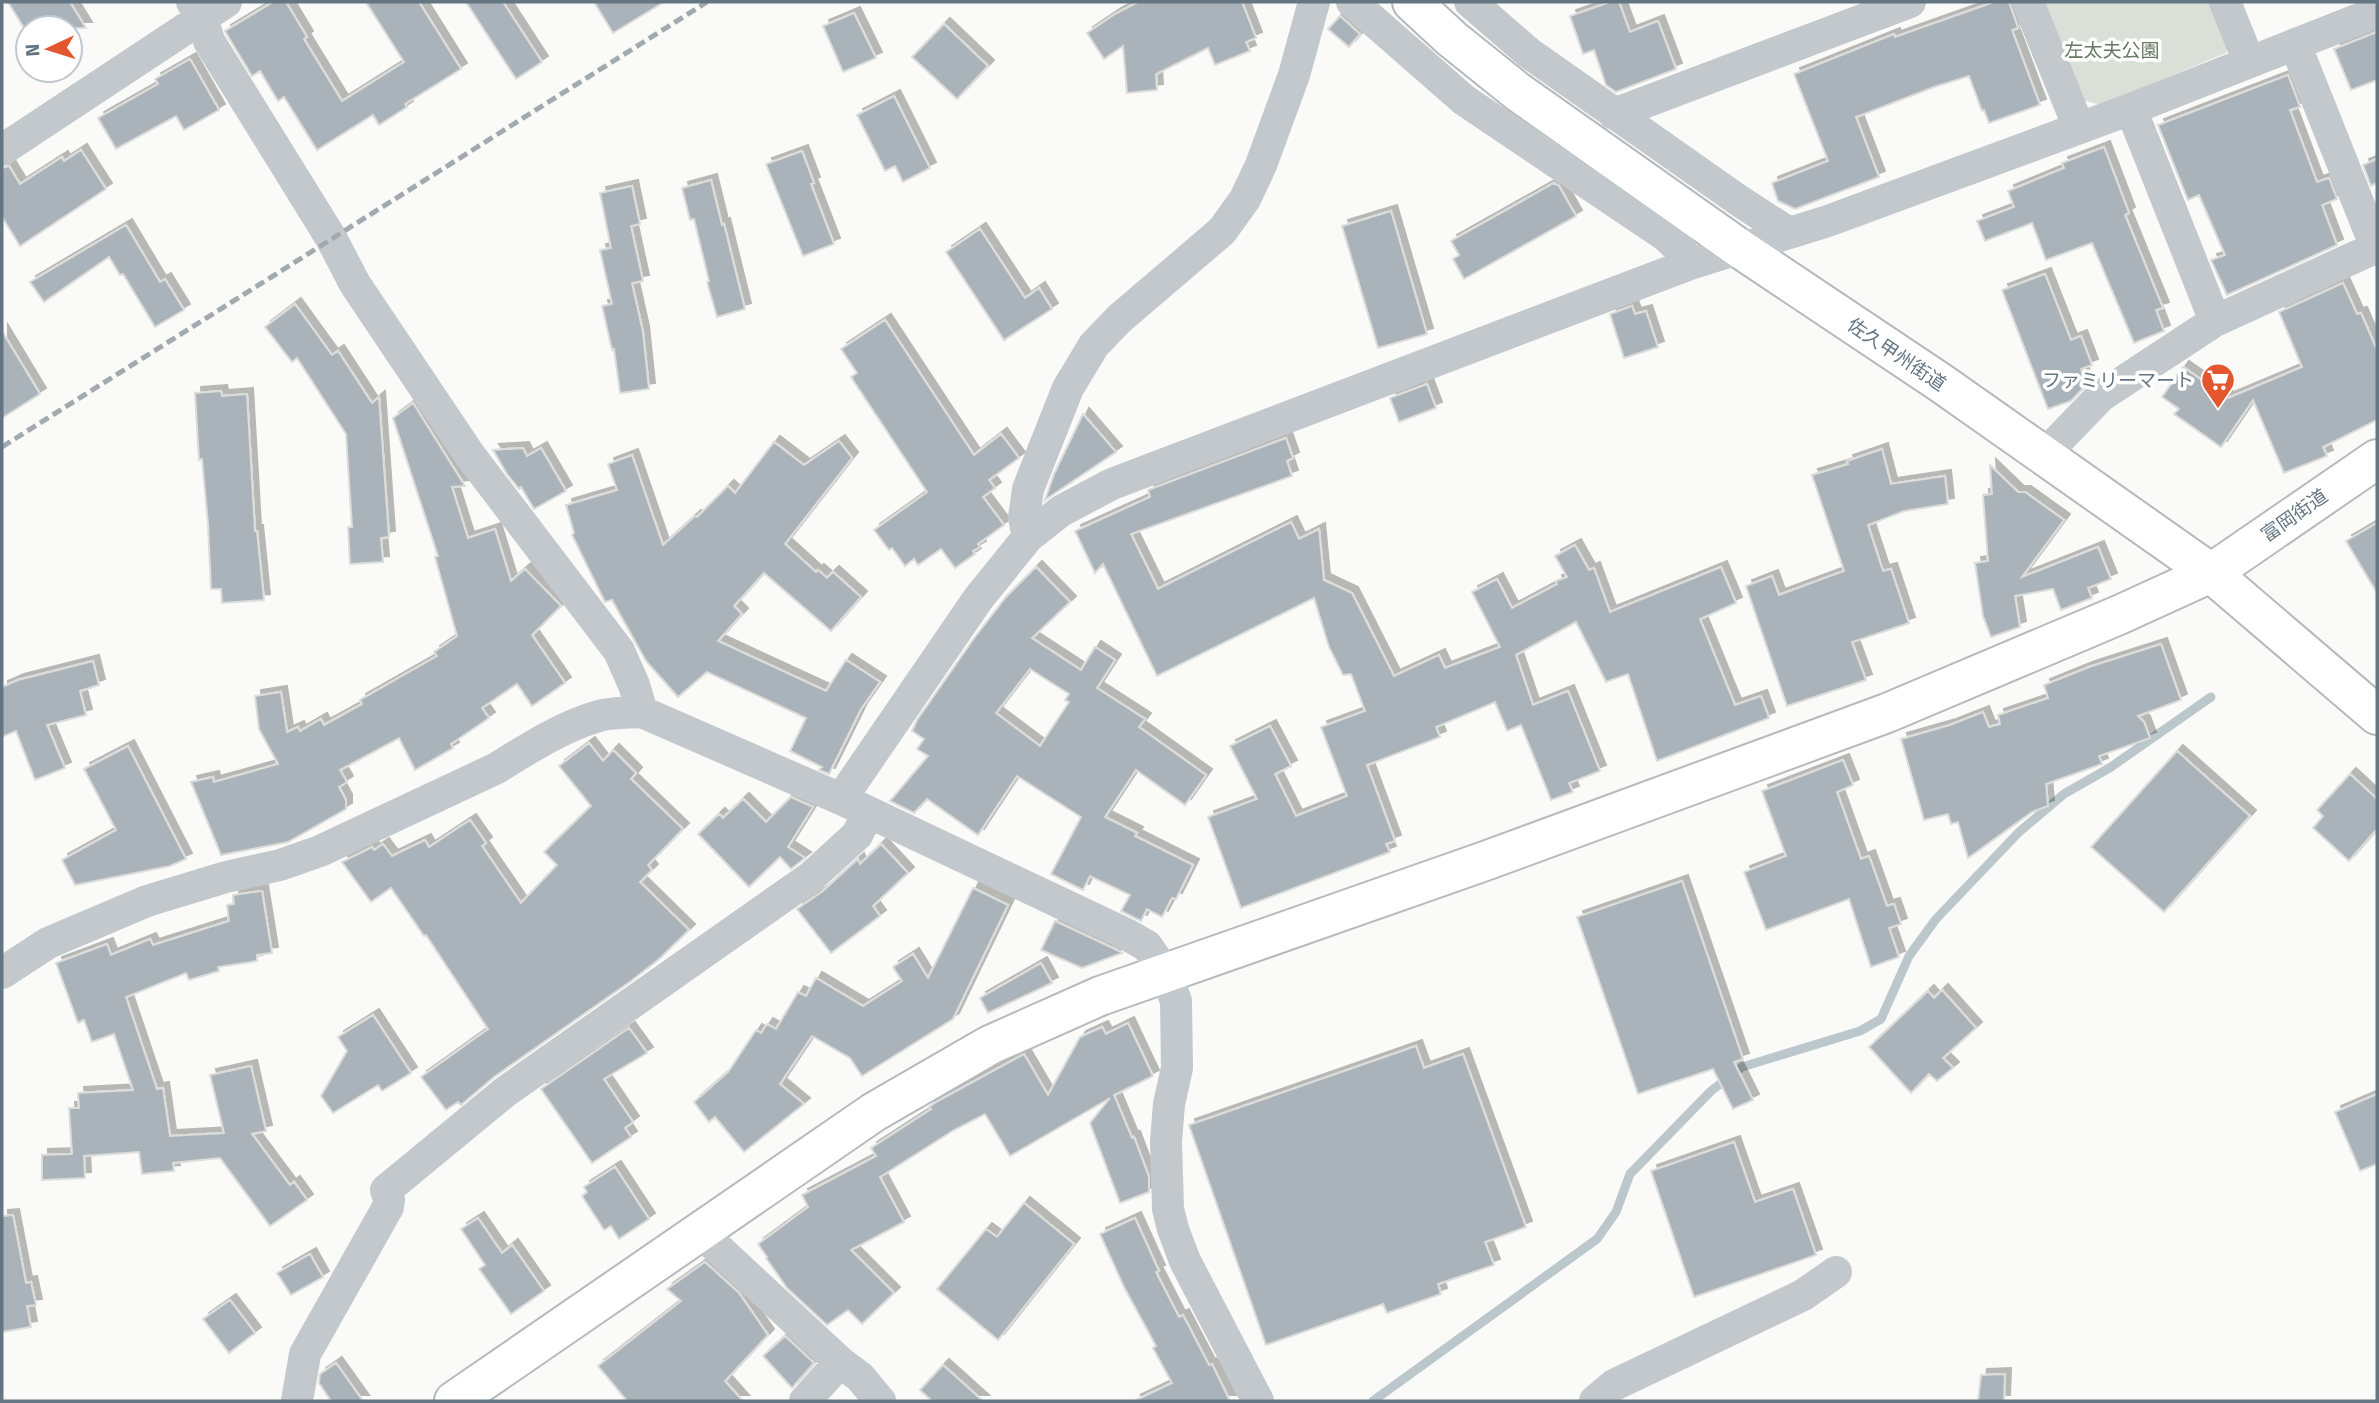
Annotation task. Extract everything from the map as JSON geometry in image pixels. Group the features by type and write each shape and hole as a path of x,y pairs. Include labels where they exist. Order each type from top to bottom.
{"main road":[{"name":"佐久甲州街道","path":"1412,2 1452,39 1518,92 1739,247 2045,455 2211,573 2377,715"},
{"name":"富岡街道","path":"454,1401 874,1112 990,1045 1100,996 1472,866 1887,713 2119,615 2211,573 2377,459"}],"street":[{"path":"1028,537 1024,518 1028,489 1068,388 1094,345 1119,319 1222,231 1245,198 1261,165 1294,75 1314,2"},
{"path":"1352,2 1464,100 1666,236 1680,249 1690,264"},
{"path":"1470,2 1529,53 1789,233"},
{"path":"1614,114 1910,2"},
{"path":"2028,2 2079,128"},
{"path":"2225,2 2249,62"},
{"path":"2,150 207,7"},
{"path":"207,7 209,41 331,238 355,284 469,454 619,651 642,712"},
{"path":"297,1401 305,1354 387,1207 389,1199 386,1190 505,1092 811,877 857,835 855,806 978,599 1028,537 1061,512 1112,484 1690,264 1828,221 2131,109 2377,12"},
{"path":"2045,455 2101,396 2214,321 2377,248 2295,44"},
{"path":"2131,109 2214,321"},
{"path":"2,973 48,943 147,901 226,877 280,865 320,851 497,768 570,727 601,715 642,712 855,806 1147,946 1165,972 1176,1001 1177,1068 1169,1104 1166,1141 1168,1209 1185,1261 1258,1401"},
{"path":"700,1232 840,1362 860,1377 880,1401"},
{"path":"1595,1401 1614,1385 1803,1295 1836,1272"},
{"path":"805,1401 840,1362"}],"green space":[{"name":"左太夫公園","path":"2044,2 2215,2 2229,38 2226,53 2101,105 2082,100"}],"building":[{"path":"8,2 70,2 77,14 15,14"},
{"path":"273,2 286,2 307,37 304,39 342,101 404,62 366,2 419,2 461,69 405,104 407,107 379,125 373,115 317,150 284,97 278,101 260,71 252,76 225,31"},
{"path":"466,2 503,2 542,62 516,79"},
{"path":"594,2 664,2 613,33"},
{"path":"1138,2 1242,2 1256,38 1246,42 1250,51 1215,65 1208,48 1156,74 1157,90 1127,93 1123,46 1104,59 1087,33"},
{"path":"1610,2 1619,2 1630,32 1658,21 1676,69 1616,92 1606,85 1594,50 1583,54 1570,16"},
{"path":"1994,2 2009,2 2018,28 2012,30 2040,105 1989,123 1969,76 1934,87 1856,117 1879,177 1795,209 1778,201 1772,183 1828,161 1794,74 1894,34 1895,37"},
{"path":"854,13 876,58 843,72 823,26"},
{"path":"1340,16 1360,34 1349,47 1328,29"},
{"path":"944,24 988,66 957,99 912,57"},
{"path":"2377,32 2377,80 2351,90 2334,49"},
{"path":"190,59 219,110 184,130 176,116 116,149 98,118 158,84 155,79"},
{"path":"2288,75 2300,107 2290,110 2317,182 2329,178 2337,199 2322,205 2337,245 2227,295 2211,260 2225,255 2199,195 2188,200 2158,125"},
{"path":"894,96 930,168 903,182 895,166 885,171 857,115"},
{"path":"2104,147 2129,213 2125,215 2163,308 2156,310 2164,331 2134,343 2092,243 2046,260 2032,223 1985,241 1977,221 2014,207 2008,191 2064,168 2062,163"},
{"path":"81,150 106,189 20,246 2,217 2,168 9,166 20,184 62,157 64,161"},
{"path":"802,151 814,183 811,184 834,244 803,256 766,164"},
{"path":"2377,159 2377,183 2371,186 2363,165"},
{"path":"711,180 745,309 717,317 694,219 690,220 682,188"},
{"path":"1554,183 1559,186 1576,216 1464,279 1453,259 1459,255 1451,241"},
{"path":"632,186 640,224 631,226 643,281 632,283 643,332 649,389 620,393 614,349 612,350 602,306 612,304 600,250 611,248 600,193"},
{"path":"1391,211 1427,334 1378,348 1342,226"},
{"path":"126,225 160,282 165,279 184,310 155,327 123,274 120,275 109,257 44,302 30,282"},
{"path":"980,229 1025,298 1039,288 1052,309 1004,340 946,252"},
{"path":"2045,274 2071,340 2081,336 2092,365 2081,369 2087,384 2071,401 2048,409 2002,290"},
{"path":"2343,283 2357,314 2361,313 2377,350 2377,420 2323,447 2327,456 2284,473 2253,400 2221,447 2174,414 2179,409 2162,397 2183,367 2228,398 2302,367 2279,312"},
{"path":"295,304 332,355 338,351 372,403 379,397 389,537 381,538 383,562 350,564 348,527 352,527 346,434 297,358 292,362 265,327"},
{"path":"1632,306 1635,314 1646,311 1658,347 1624,358 1610,314"},
{"path":"885,320 974,455 1001,434 1019,458 989,480 995,488 983,497 1004,525 978,544 980,547 973,551 975,554 955,568 941,549 918,565 914,559 905,566 874,530 927,492 851,377 857,373 841,349"},
{"path":"2,331 40,394 2,418"},
{"path":"1427,384 1436,408 1399,422 1390,398"},
{"path":"221,391 222,396 247,394 255,531 264,600 222,603 221,589 211,589 208,524 202,459 199,460 195,393"},
{"path":"413,403 465,486 452,487 468,538 495,529 511,581 525,569 561,606 532,635 565,683 532,706 517,684 482,708 489,718 451,744 453,748 415,770 399,738 340,770 347,782 339,787 346,800 346,809 288,842 221,855 191,782 213,777 214,782 278,764 259,729 255,696 281,692 287,732 298,727 300,731 321,719 324,725 362,704 360,700 437,656 434,652 457,636 435,557 438,556 393,418"},
{"path":"1083,414 1116,452 1045,500 1054,474"},
{"path":"1286,438 1293,458 1287,461 1292,476 1131,534 1158,589 1291,522 1299,539 1319,529 1324,580 1352,593 1394,676 1439,655 1445,668 1500,647 1472,592 1497,579 1512,608 1567,577 1555,556 1575,545 1589,570 1594,568 1610,612 1721,567 1736,603 1700,619 1735,705 1761,696 1769,718 1657,761 1628,674 1606,682 1576,622 1516,655 1533,705 1568,691 1600,771 1569,783 1573,792 1551,800 1521,725 1507,731 1495,702 1436,727 1440,737 1367,765 1395,841 1386,844 1390,852 1241,908 1208,817 1257,799 1230,746 1270,726 1291,766 1275,774 1296,816 1347,796 1321,727 1365,711 1351,674 1343,675 1329,647 1314,598 1157,676 1103,564 1095,573 1075,531 1150,497 1148,490"},
{"path":"839,441 852,458 785,544 816,572 818,570 827,578 833,572 861,597 831,631 764,573 734,606 742,614 718,641 826,691 846,660 880,682 861,709 829,774 819,770 822,767 790,751 806,718 707,672 678,697 646,661 612,600 605,602 572,535 574,533 566,505 617,490 608,464 632,455 663,545 697,517 728,486 735,493 774,442 804,465"},
{"path":"523,448 527,456 541,448 566,491 534,509 521,487 519,489 507,474 493,450"},
{"path":"1882,449 1891,484 1945,476 1948,504 1904,511 1868,525 1883,571 1891,569 1909,623 1852,642 1866,680 1787,706 1746,586 1772,576 1779,595 1844,571 1812,475 1848,464 1847,461"},
{"path":"1990,465 2018,492 2025,492 2064,520 2022,577 2098,547 2111,579 2088,588 2092,598 2061,610 2053,589 2015,596 2020,627 1991,637 1983,616 1975,563 1988,561 1983,495 1992,494"},
{"path":"2377,523 2377,593 2346,541"},
{"path":"1036,567 1070,602 1032,638 1081,670 1095,647 1115,660 1097,688 1145,719 1139,727 1206,775 1185,805 1136,770 1105,817 1137,833 1135,836 1193,865 1176,899 1172,898 1162,917 1147,909 1141,921 1121,911 1130,895 1090,876 1083,890 1051,874 1081,817 1017,776 978,835 927,799 914,813 890,801 928,756 917,749 924,739 912,731 917,720 1006,597","holes":["1030,669 1069,694 1065,700 1069,702 1040,746 996,713"]},
{"path":"2161,644 2181,700 2138,716 2144,722 2150,738 2099,756 2102,764 2046,784 2048,806 2032,812 1968,858 1958,822 1951,824 1948,814 1924,820 1901,739 1983,712 1989,727 2000,724 1998,715 2048,698 2044,685 2089,667"},
{"path":"93,661 99,685 80,691 86,715 47,725 65,768 35,780 16,731 2,737 2,687 18,680"},
{"path":"589,743 603,761 613,750 636,773 631,779 683,829 648,865 652,870 640,882 689,930 631,981 494,1077 461,1105 458,1102 446,1110 421,1077 488,1029 426,935 424,936 391,888 371,902 342,862 383,844 392,856 425,840 429,847 470,820 486,843 482,846 521,903 557,865 544,852 591,806 559,766"},
{"path":"128,746 186,859 170,866 75,885 62,860 116,830 84,769"},
{"path":"2177,751 2250,816 2164,912 2091,847"},
{"path":"1843,760 1853,785 1837,792 1861,859 1869,856 1887,906 1894,904 1901,924 1889,928 1899,957 1871,967 1849,899 1766,930 1744,872 1786,856 1762,791"},
{"path":"2350,774 2377,799 2377,829 2349,861 2313,828 2323,816 2317,810"},
{"path":"791,797 813,807 788,847 805,858 791,869 780,857 749,887 698,834 719,814 723,818 743,799 766,822"},
{"path":"881,844 908,873 873,906 880,916 831,953 797,909 823,891 858,859 860,864"},
{"path":"1682,881 1743,1059 1734,1062 1753,1100 1733,1109 1713,1069 1638,1094 1577,917"},
{"path":"973,888 1008,905 953,1019 862,1076 850,1058 812,1036 780,1084 804,1104 744,1152 715,1117 709,1122 694,1102 728,1072 756,1030 761,1033 767,1024 776,1029 798,992 806,996 816,978 863,1006 902,981 893,967 913,954 928,978"},
{"path":"262,891 272,953 257,955 257,961 218,967 219,971 189,980 186,973 126,997 157,1089 163,1088 170,1136 224,1133 210,1075 251,1066 266,1131 252,1134 290,1185 294,1182 307,1200 270,1226 220,1158 173,1163 174,1171 142,1174 139,1152 84,1156 85,1178 42,1180 42,1155 72,1154 69,1108 79,1108 78,1093 133,1090 114,1034 92,1042 84,1020 78,1023 56,963 107,944 111,955 150,939 153,945 229,921 227,905 234,904 233,895"},
{"path":"1055,921 1122,953 1082,968 1041,950"},
{"path":"1041,963 1052,983 988,1013 980,998"},
{"path":"1942,990 1976,1028 1943,1058 1953,1068 1937,1081 1929,1074 1911,1093 1869,1047 1928,991 1934,998"},
{"path":"373,1015 411,1073 382,1091 378,1085 333,1113 321,1096 347,1051 338,1037"},
{"path":"1128,1023 1153,1076 1114,1095 1149,1177 1149,1192 1120,1203 1090,1123 1110,1098 1010,1156 985,1114 954,1130 880,1177 904,1222 851,1250 894,1293 862,1324 848,1310 827,1325 787,1288 758,1244 808,1207 802,1195 876,1156 871,1148 931,1109 929,1107 936,1102 1024,1054 1048,1095 1080,1037 1102,1027 1106,1034"},
{"path":"629,1028 647,1053 604,1079 633,1122 625,1128 631,1137 592,1163 541,1089"},
{"path":"1416,1046 1424,1068 1463,1054 1526,1227 1485,1242 1494,1265 1438,1284 1441,1294 1387,1313 1383,1304 1266,1345 1189,1125"},
{"path":"2377,1094 2377,1164 2360,1171 2335,1112"},
{"path":"1734,1142 1755,1202 1793,1189 1816,1255 1694,1297 1651,1171"},
{"path":"615,1167 649,1219 619,1239 611,1226 604,1230 582,1196 587,1192 584,1187"},
{"path":"1024,1203 1074,1244 998,1340 937,1289 986,1229 997,1237"},
{"path":"13,1215 26,1283 31,1282 36,1305 27,1306 31,1327 2,1332 2,1216"},
{"path":"478,1218 502,1253 512,1245 544,1291 511,1314 479,1269 485,1265 461,1229"},
{"path":"1135,1218 1159,1271 1156,1272 1179,1317 1183,1315 1230,1401 1134,1401 1172,1383 1100,1234"},
{"path":"310,1254 323,1277 291,1295 277,1273"},
{"path":"705,1262 739,1293 768,1335 725,1381 743,1401 627,1401 598,1366 681,1301 667,1289"},
{"path":"230,1300 255,1333 229,1353 203,1319"},
{"path":"785,1336 814,1363 792,1388 763,1356"},
{"path":"336,1363 363,1401 331,1401 319,1383 320,1374"},
{"path":"943,1365 983,1401 932,1401 920,1390"},
{"path":"2005,1374 2004,1401 1978,1401 1981,1375"}],"waterway":[{"path":"1373,1401 1597,1239 1616,1212 1630,1174 1711,1091 1742,1067 1860,1031 1881,1019 1909,956 1936,919 2019,832 2064,794 2111,767 2211,697"}],"railway":[{"path":"2,447 707,2"}],"place":[{"name":"ファミリーマート","path":"2218,410"}]}
